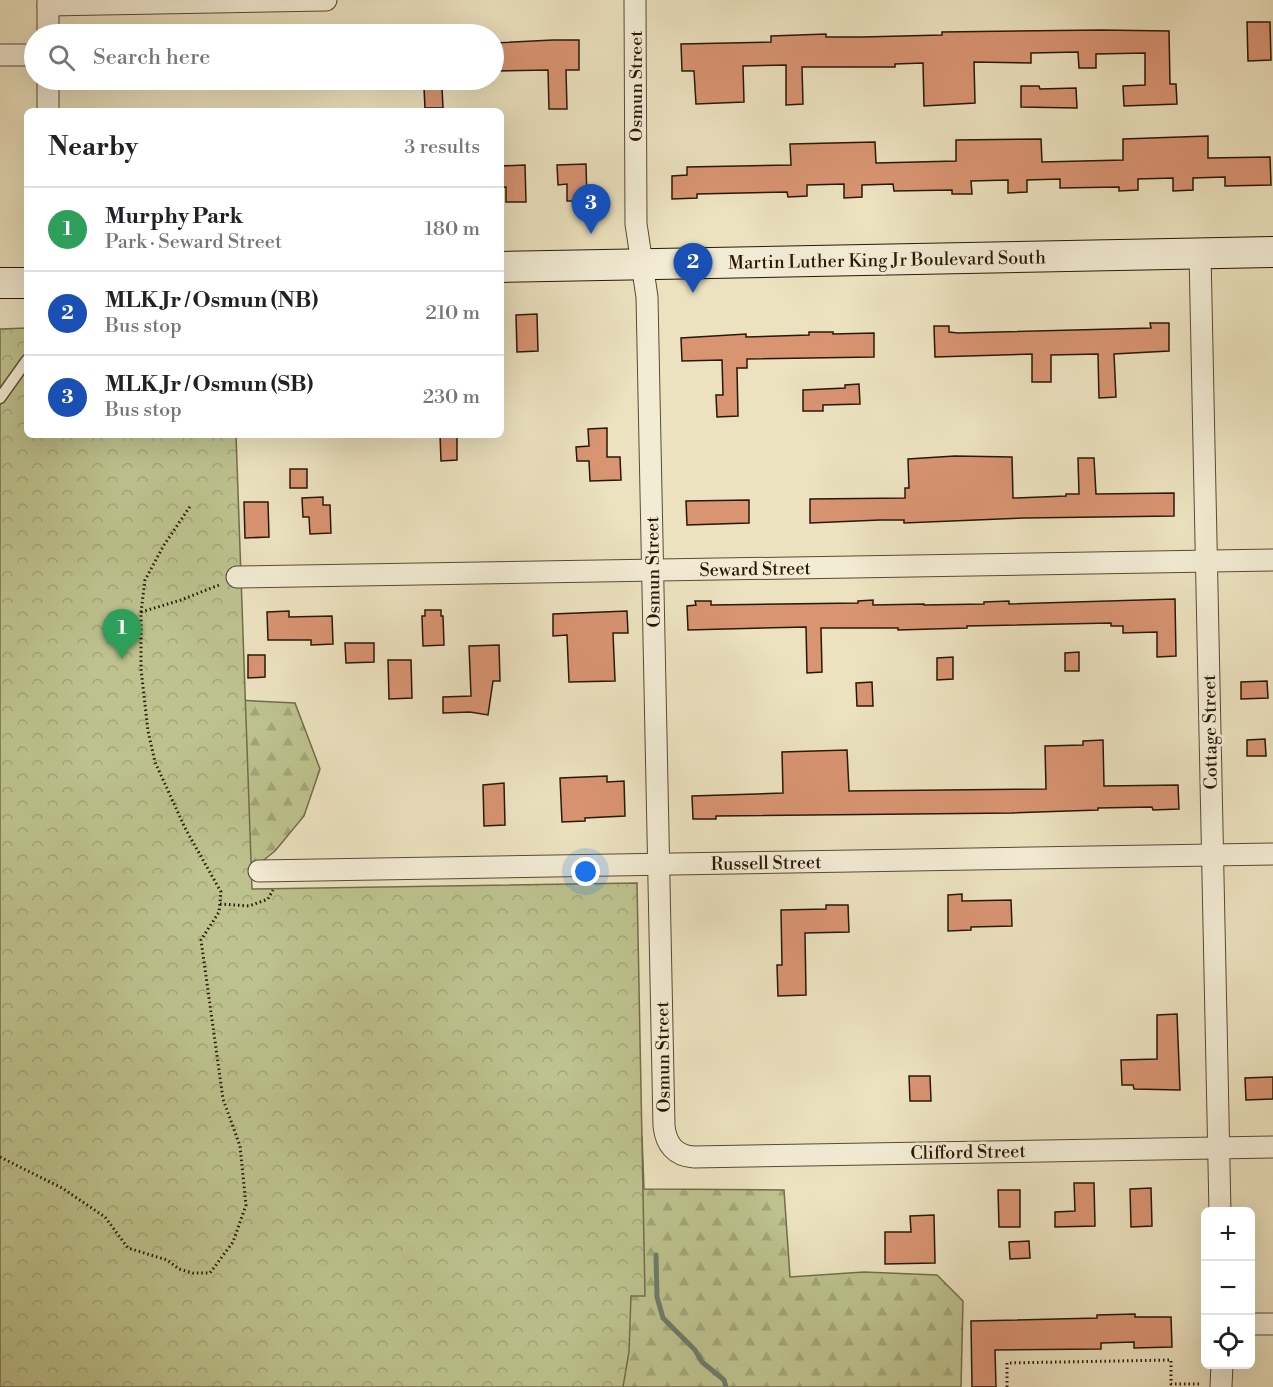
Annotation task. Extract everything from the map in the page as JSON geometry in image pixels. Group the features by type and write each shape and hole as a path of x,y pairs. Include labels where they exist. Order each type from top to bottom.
{"main road":[{"name":"Martin Luther King Jr Boulevard South","path":"504,267 1273,252"},
{"path":"0,283 24,283"}],"street":[{"path":"48,24 48,2 326,0"},
{"name":"Osmun Street","path":"635,0 636,224 647,297 664,1126 668,1143"},
{"path":"0,55 24,55"},
{"path":"48,90 48,108"},
{"name":"Cottage Street","path":"1200,253 1220,1207"},
{"name":"Seward Street","path":"237,577 1273,560"},
{"name":"Russell Street","path":"267,878 659,864 1273,854"},
{"name":"Clifford Street","path":"668,1143 680,1154 694,1157 1273,1147"},
{"path":"1255,1324 1273,1324"},
{"path":"1221,1369 1221,1387"}],"lane":[{"path":"0,398 24,364"}],"path":[{"path":"0,1156 62,1188 105,1216 128,1248 160,1257 179,1269 193,1273 210,1273 233,1242 246,1205 240,1146 223,1099 201,940 219,912 221,892 185,828 155,762 148,731 141,669 141,612 145,580 164,545 191,505"},
{"path":"141,612 181,600 237,577"},
{"path":"220,903 249,906 268,899 267,878"},
{"path":"1007,1387 1007,1363 1171,1360 1171,1384 1199,1384"}],"green space":[{"path":"24,328 24,438 236,438 252,889 637,883 645,1296 631,1296 629,1352 623,1387 0,1387 0,329"},
{"path":"24,437 29,438 237,700 295,703 320,769 304,816 275,851 229,888 642,1137 644,1189 784,1190 790,1277 864,1272 937,1275 963,1301 961,1387 0,1387 0,449"}],"building":[{"path":"1247,22 1270,22 1271,60 1248,61"},
{"path":"1169,31 1170,84 1176,84 1177,104 1124,106 1123,86 1145,85 1145,53 1096,54 1096,68 1079,68 1078,52 1031,53 1031,63 974,62 975,103 924,106 923,63 895,64 895,67 802,67 803,104 786,105 786,65 743,66 744,102 696,104 694,71 682,71 681,44 771,42 771,36 826,34 826,37 862,37 942,35 942,32"},
{"path":"579,40 579,70 566,70 567,109 549,109 548,70 504,71 504,42"},
{"path":"1021,86 1039,86 1040,89 1076,88 1077,108 1021,107"},
{"path":"424,90 442,90 443,108 425,108"},
{"path":"1208,136 1208,158 1270,157 1271,185 1225,186 1225,177 1193,178 1193,190 1173,191 1173,178 1138,179 1138,190 1119,191 1119,187 1060,188 1060,179 1027,180 1027,192 1008,193 1008,180 971,181 972,194 952,194 952,190 894,191 893,184 862,185 862,197 844,198 844,184 807,185 807,196 788,197 787,192 697,194 697,198 672,199 672,176 687,175 687,167 791,165 790,144 875,142 876,163 956,161 956,140 1041,139 1042,162 1123,160 1123,139"},
{"path":"586,164 587,201 567,201 567,184 558,185 557,165"},
{"path":"525,165 526,202 506,202 504,166"},
{"path":"537,314 538,351 517,352 516,315"},
{"path":"1150,323 1169,323 1169,351 1114,354 1116,397 1099,398 1098,354 1051,355 1051,382 1032,382 1032,354 935,357 934,326 949,326 949,332 958,333 1151,328"},
{"path":"809,332 874,333 874,357 747,359 747,368 737,368 738,416 717,417 716,395 723,395 722,360 682,361 681,338 746,334 746,337 809,335"},
{"path":"859,384 860,404 823,405 823,411 803,411 803,390 845,388 845,385"},
{"path":"607,428 607,457 620,457 621,480 590,481 589,461 577,461 576,447 589,446 588,429"},
{"path":"440,438 457,438 457,460 441,461"},
{"path":"955,456 1012,457 1013,498 1079,494 1078,458 1094,458 1096,494 1174,493 1174,516 1024,518 904,523 904,520 810,523 810,499 905,498 905,488 909,488 908,459"},
{"path":"290,469 307,469 307,488 290,488"},
{"path":"323,497 323,505 330,505 331,533 310,534 309,517 303,517 302,498"},
{"path":"749,500 749,523 687,525 686,501"},
{"path":"244,502 268,502 269,537 245,538"},
{"path":"1175,599 1176,656 1157,657 1157,632 1123,633 1123,626 1111,626 1111,623 898,630 898,628 821,628 822,672 807,673 806,627 688,630 687,606 696,605 695,601 711,601 711,605 858,603 858,601 873,600 873,605 924,605 984,604 984,602 1009,601 1009,604"},
{"path":"425,610 441,610 444,645 423,646 422,616 425,616"},
{"path":"289,611 289,617 332,616 333,644 311,645 311,640 268,640 267,612"},
{"path":"627,611 628,633 613,633 615,681 569,682 567,635 553,636 553,614"},
{"path":"345,643 374,643 374,662 346,663"},
{"path":"499,645 500,681 493,681 488,715 470,712 443,713 443,697 471,696 469,646"},
{"path":"1079,652 1079,671 1065,671 1065,653"},
{"path":"248,655 265,655 265,677 248,678"},
{"path":"953,657 953,679 937,680 937,658"},
{"path":"388,660 411,660 412,698 389,699"},
{"path":"1267,681 1268,698 1241,699 1241,682"},
{"path":"872,682 873,706 857,706 856,683"},
{"path":"1265,739 1266,756 1247,756 1247,740"},
{"path":"1103,740 1104,786 1178,785 1179,809 1098,808 1098,810 1012,813 716,816 716,819 693,819 692,796 783,793 782,752 847,750 849,791 1046,789 1045,746 1083,745 1083,741"},
{"path":"607,776 607,782 624,781 625,816 585,818 585,821 562,822 560,778"},
{"path":"504,783 505,825 484,826 483,785"},
{"path":"962,894 962,901 1011,900 1012,926 971,927 971,930 948,931 948,895"},
{"path":"826,905 848,905 849,932 805,933 806,995 778,996 777,965 782,965 781,910 826,909"},
{"path":"1177,1014 1180,1090 1134,1089 1133,1085 1122,1085 1121,1060 1157,1059 1157,1015"},
{"path":"909,1076 930,1076 931,1101 910,1101"},
{"path":"1273,1077 1273,1099 1246,1100 1245,1078"},
{"path":"1074,1183 1094,1183 1095,1226 1055,1227 1055,1212 1075,1211"},
{"path":"1151,1188 1152,1226 1131,1227 1130,1189"},
{"path":"998,1190 1020,1190 1020,1227 999,1227"},
{"path":"934,1215 935,1263 885,1264 885,1232 911,1232 910,1216"},
{"path":"1029,1241 1030,1258 1010,1259 1009,1242"},
{"path":"1135,1314 1135,1317 1171,1317 1172,1347 1134,1348 1134,1342 1101,1343 1101,1349 995,1350 996,1387 972,1387 971,1321 1097,1318 1097,1315"}],"waterway":[{"path":"656,1255 657,1297 663,1318 695,1350 702,1362 724,1380 726,1387"}],"place":[{"name":"MLK Jr / Osmun (SB)","path":"591,234"},
{"name":"MLK Jr / Osmun (NB)","path":"693,293"},
{"name":"Murphy Park","path":"122,659"}]}
